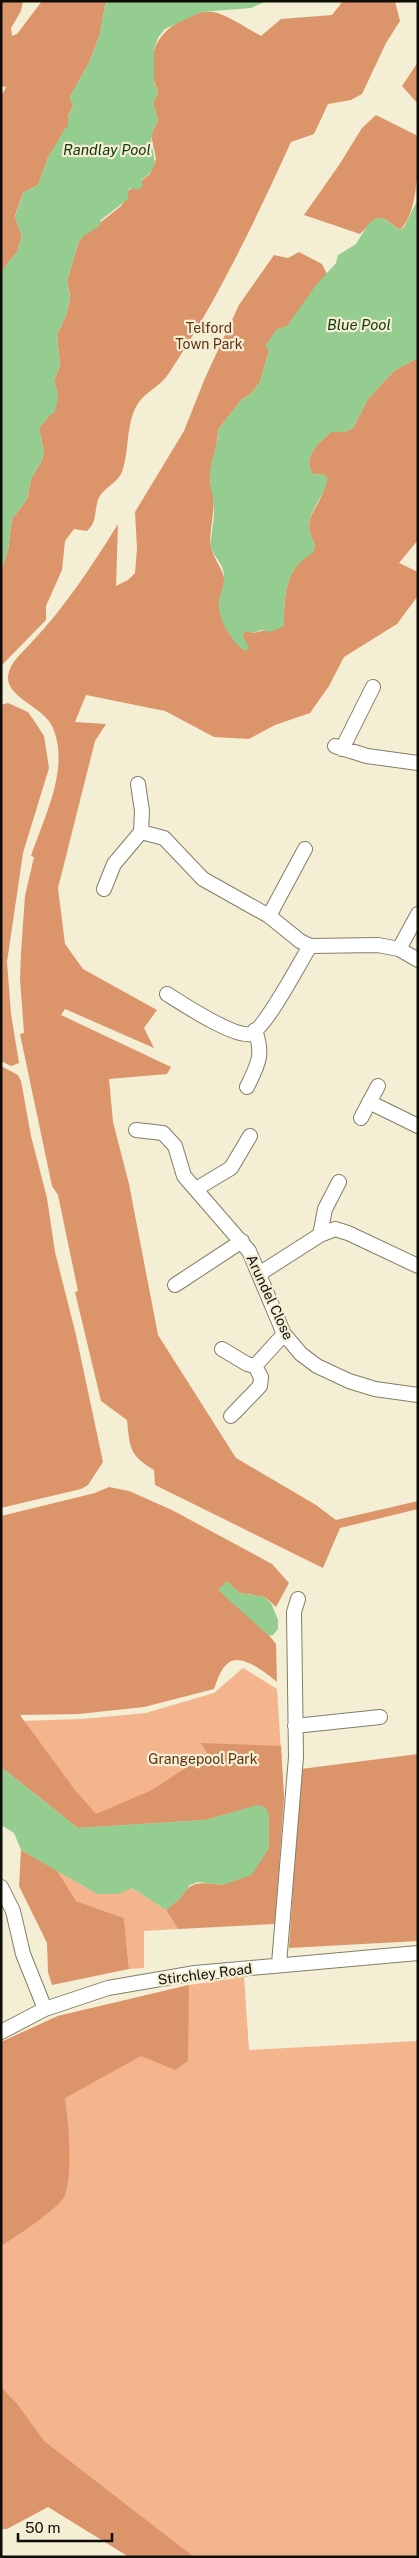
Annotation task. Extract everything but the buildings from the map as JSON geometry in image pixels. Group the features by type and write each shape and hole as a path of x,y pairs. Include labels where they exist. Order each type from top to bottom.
{"street":[{"path":"373,687 339,748 367,756 418,763"},
{"path":"104,889 114,864 141,832 142,811 138,784"},
{"path":"141,832 164,838 203,879 269,916 300,942 310,946 368,944 399,949 418,960"},
{"path":"269,916 305,849"},
{"path":"399,949 418,914"},
{"path":"167,994 209,1019 241,1034 251,1034 263,1024 310,946"},
{"path":"246,1087 261,1057 260,1045 255,1030"},
{"path":"360,1118 378,1086"},
{"path":"369,1102 418,1126"},
{"name":"Arundel Close","path":"136,1130 163,1134 175,1146 184,1176 242,1241 259,1274 284,1334 302,1354 338,1377 375,1389 418,1395"},
{"path":"196,1189 231,1168 250,1136"},
{"path":"320,1235 325,1208 339,1182"},
{"path":"259,1274 320,1235 335,1230 348,1233 418,1266"},
{"path":"175,1285 242,1241"},
{"path":"255,1366 284,1334"},
{"path":"222,1349 246,1364 255,1366"},
{"path":"231,1416 260,1386 261,1378 255,1366"},
{"path":"280,1964 296,1757 294,1612 298,1599"},
{"path":"295,1726 380,1717"},
{"path":"1,1887 13,1911 23,1954 45,2008"},
{"name":"Stirchley Road","path":"1,2032 45,2008 108,1988 194,1973 418,1953"}],"green space":[{"name":"Grangepool Park","path":"243,1668 277,1689 284,1798 205,1820 78,1828 1,1767 1,1711 20,1721 82,1719 146,1713 214,1693"},
{"path":"57,1870 92,1890 110,1893 132,1888 166,1910 178,1929 144,1931 144,1968 129,1969 124,1918 76,1901"},
{"path":"244,1977 249,2050 418,2041 418,2557 165,2557 1,2413 1,2042 58,2016 189,1985"}],"shaded area":[{"path":"1,1 23,1 21,11 11,28 12,36 17,34 42,1 108,1 105,5 100,34 90,61 70,97 73,106 68,116 68,127 48,158 38,185 23,193 15,216 22,237 17,252 1,272 1,97 6,87 1,86"},
{"path":"343,1 395,1 400,21 386,43 362,94 351,100 328,104 314,134 291,142 249,231 187,346 166,377 139,402 132,418 120,476 100,496 94,521 90,528 87,531 74,529 65,541 62,570 46,606 46,620 1,666 1,571 8,550 12,519 27,499 31,479 42,460 44,451 39,429 51,412 56,400 57,394 54,381 60,365 57,335 67,313 70,297 67,281 78,244 82,237 121,206 128,196 128,191 150,174 156,159 151,135 158,120 153,103 158,93 152,69 152,58 155,48 167,31 176,24 199,13 218,13 261,36 281,19 332,15"},
{"path":"418,62 418,104 402,86"},
{"path":"376,115 418,136 416,186 411,212 406,222 400,230 385,219 376,218 360,234 304,215 362,128"},
{"path":"299,252 322,264 327,274 269,351 260,382 251,394 242,399 218,430 210,477 214,507 210,541 213,553 224,577 224,590 220,597 243,636 245,631 254,633 284,625 288,584 297,566 313,552 315,544 310,533 309,524 324,486 324,475 313,474 310,468 310,456 331,432 344,432 353,428 368,399 388,377 395,370 418,358 418,540 399,563 418,572 417,597 397,624 344,657 329,686 310,713 275,725 249,739 214,737 165,711 86,695 75,722 106,724 95,741 58,888 65,944 83,969 157,1010 144,1028 154,1048 65,1009 61,1015 171,1067 167,1074 109,1079 113,1122 129,1184 158,1335 236,1458 316,1505 336,1520 418,1501 418,1509 340,1528 323,1568 155,1485 154,1470 140,1460 132,1450 127,1420 101,1401 75,1292 78,1291 58,1195 52,1186 20,1034 24,1033 20,979 25,896 34,857 31,856 48,809 57,776 59,760 57,744 53,728 48,720 13,690 9,684 8,676 9,671 20,654 67,601 118,524 116,586 128,580 135,573 137,548 135,512 184,431 205,378 239,305 274,255 288,258"},
{"path":"8,703 28,712 44,736 49,768 23,853 7,962 11,1014 19,1063 11,1066 1,1061 1,705"},
{"path":"1,1066 18,1075 21,1081 31,1136 47,1198 55,1252 76,1335 103,1462 88,1485 81,1489 1,1508"},
{"path":"109,1487 129,1491 172,1510 272,1564 289,1583 276,1607 265,1597 240,1593 227,1582 276,1644 277,1682 253,1665 239,1660 232,1661 222,1669 214,1689 144,1707 79,1714 20,1715 75,1790 96,1814 152,1790 190,1765 214,1765 201,1743 281,1746 284,1798 275,1924 178,1929 166,1910 189,1887 200,1883 222,1885 227,1814 205,1820 78,1828 1,1767 1,1516 95,1493"},
{"path":"418,1754 418,1941 289,1948 301,1769"},
{"path":"21,1850 57,1870 76,1901 124,1918 129,1969 52,1985 48,1972 47,1943 19,1886"},
{"path":"189,1985 188,2061 175,2070 141,2056 65,2098 70,2162 64,2197 45,2215 1,2246 1,2042 58,2016"},
{"path":"1,2387 18,2405 44,2441 194,2557 129,2557 48,2507 7,2529 1,2529"}],"water":[{"name":"Randlay Pool","path":"109,1 267,1 251,8 201,12 165,29 158,38 154,49 154,83 158,93 153,103 158,120 152,132 151,141 154,158 153,169 141,180 143,186 137,190 130,188 128,199 101,220 99,226 82,237 78,244 67,281 70,297 67,313 57,335 60,365 54,381 58,393 58,401 54,413 50,415 39,429 44,451 42,460 31,479 27,499 12,519 8,550 1,571 1,272 17,252 22,237 15,217 23,193 38,185 48,158 65,128 68,127 68,117 73,106 70,97 90,61 100,34 105,5"},
{"name":"Blue Pool","path":"418,199 418,358 395,370 388,377 368,399 353,428 344,432 331,432 313,451 309,462 313,474 324,475 328,478 310,518 310,534 315,544 313,553 297,566 288,584 284,625 270,631 261,630 254,633 245,631 243,636 249,648 246,651 232,638 222,619 219,602 224,575 222,567 211,547 214,513 210,472 218,430 242,399 251,394 260,382 269,351 265,346 277,329 287,326 316,285 336,263 338,255 356,244 369,223 376,218 385,219 400,230 404,227"},
{"path":"227,1581 240,1593 265,1597 272,1605 278,1620 278,1629 273,1635 269,1636 218,1590"},
{"path":"1,1767 78,1828 205,1820 258,1805 265,1807 269,1815 269,1848 252,1875 222,1885 198,1882 190,1885 180,1899 166,1910 132,1888 118,1894 97,1894 21,1850 14,1833 1,1825"}],"park label":[{"name":"Telford Town Park","path":"209,336"}]}
